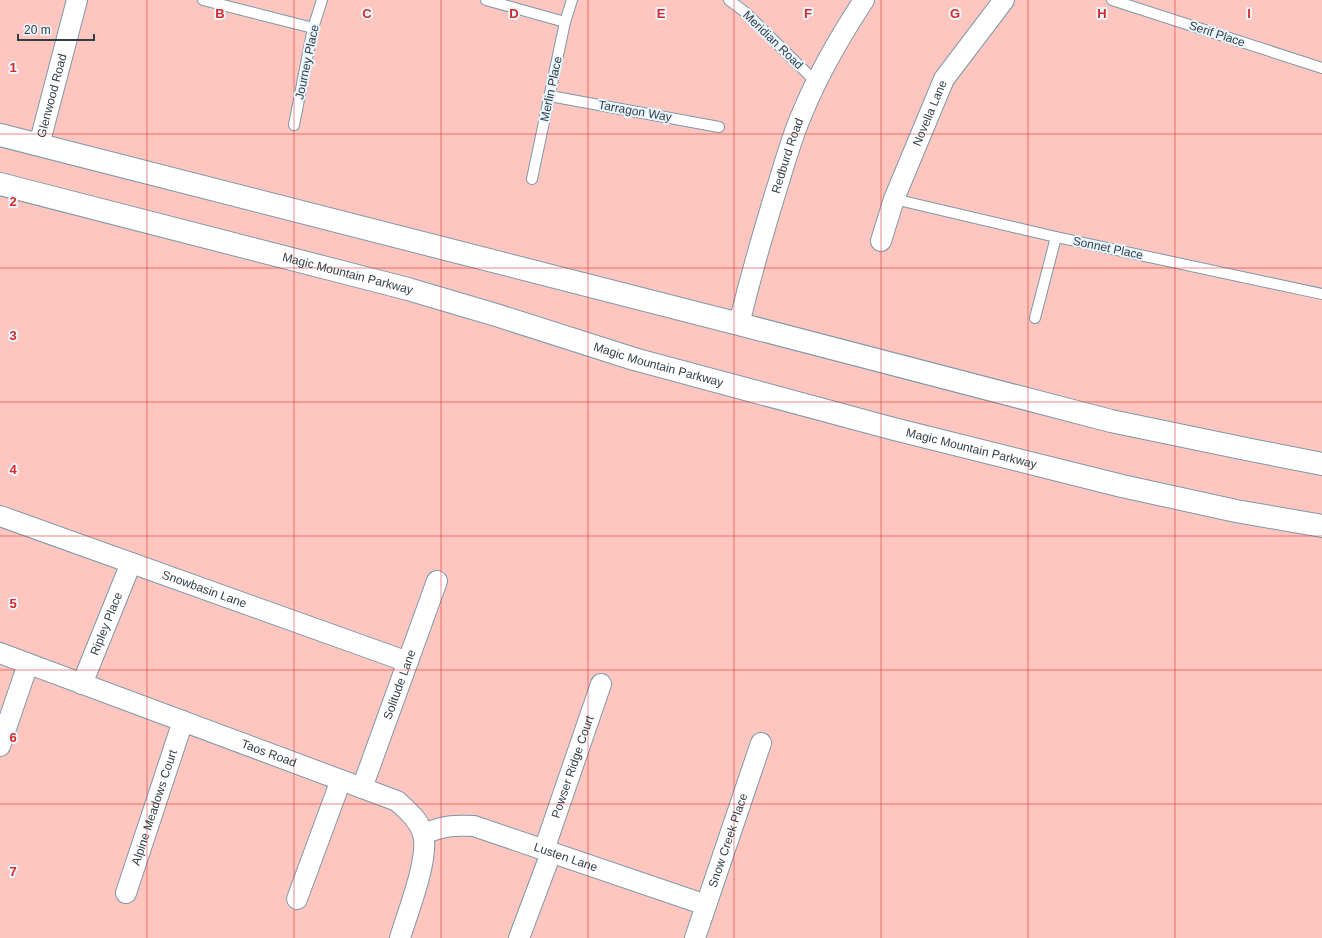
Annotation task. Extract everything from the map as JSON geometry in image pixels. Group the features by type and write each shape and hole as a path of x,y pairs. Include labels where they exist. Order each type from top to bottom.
{"street":[{"name":"Glenwood Road","path":"40,145 77,0"},
{"name":"Redburd Road","path":"739,324 770,209 787,154 803,110 816,82 845,29 864,0"},
{"name":"Novella Lane","path":"881,241 894,199 944,79 1004,0"},
{"path":"0,136 739,324 1111,421 1246,450 1322,464"},
{"name":"Magic Mountain Parkway","path":"0,184 408,289 496,315 634,359 894,429 1122,486 1322,526"},
{"name":"Snowbasin Lane","path":"0,516 408,662"},
{"name":"Ripley Place","path":"82,684 131,563"},
{"name":"Solitude Lane","path":"362,788 437,580"},
{"name":"Taos Road","path":"0,653 397,801 414,817 424,834"},
{"path":"0,746 28,664"},
{"name":"Powser Ridge Court","path":"519,938 601,684"},
{"name":"Alpine Meadows Court","path":"126,893 183,721"},
{"name":"Snow Creek Place","path":"695,938 761,743"},
{"path":"297,899 341,780"},
{"name":"Lusten Lane","path":"424,834 440,828 455,825 474,826 706,905"},
{"path":"400,938 421,870 424,853 424,834"}],"lane":[{"path":"203,0 314,28"},
{"name":"Journey Place","path":"294,125 314,28 322,0"},
{"path":"486,0 565,22"},
{"name":"Merlin Place","path":"532,179 565,22 572,0"},
{"name":"Meridian Road","path":"730,0 745,12 816,82"},
{"name":"Serif Place","path":"1112,0 1322,68"},
{"name":"Tarragon Way","path":"550,96 720,127"},
{"name":"Sonnet Place","path":"894,199 1056,237 1322,294"},
{"path":"1035,318 1056,237"}],"shaded area":[{"path":"0,0 1322,0 1322,938 0,938"}]}
